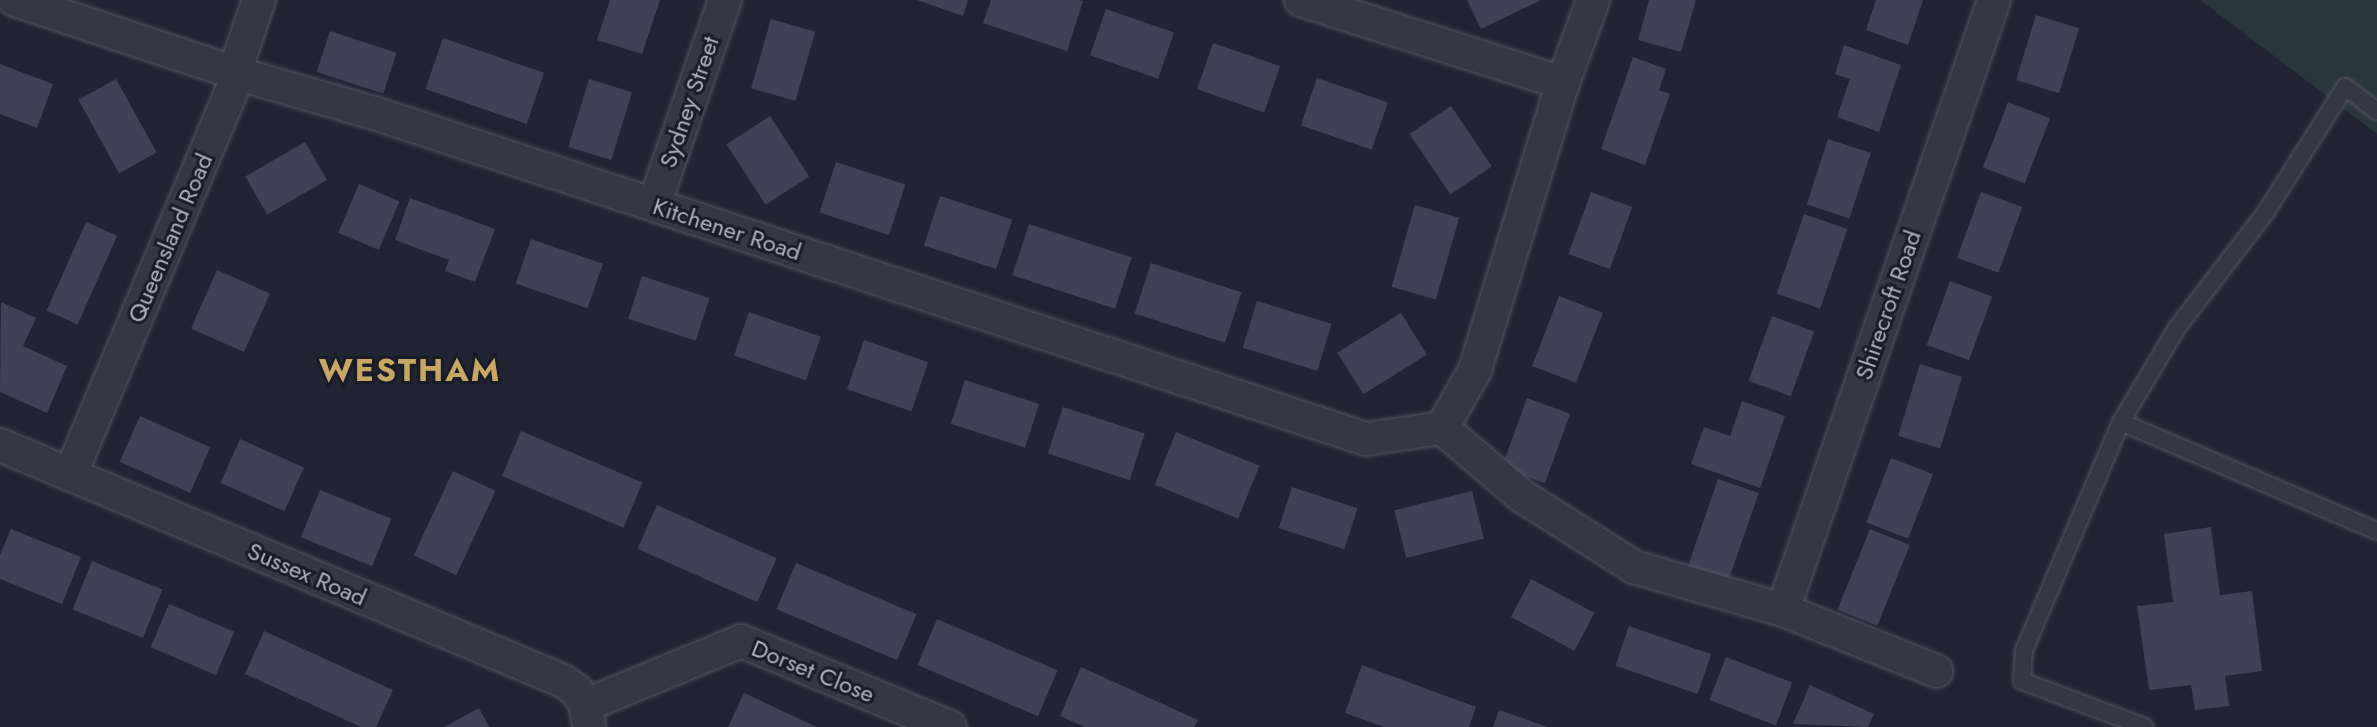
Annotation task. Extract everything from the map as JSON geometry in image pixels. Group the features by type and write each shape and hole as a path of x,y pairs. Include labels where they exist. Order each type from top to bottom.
{"street":[{"name":"Kitchener Road","path":"15,0 239,74 374,113 1366,439 1442,428"},
{"name":"Queensland Road","path":"71,473 239,74 240,56 259,0"},
{"name":"Sydney Street","path":"654,205 725,0"},
{"path":"1301,0 1563,83"},
{"path":"1593,0 1563,83 1475,370 1442,428 1522,496 1634,567 1783,610 1936,671"},
{"name":"Shirecroft Road","path":"1783,610 1994,0"},
{"name":"Sussex Road","path":"0,445 563,681 576,690 588,716"},
{"name":"Dorset Close","path":"588,716 741,641 950,727"}],"lane":[{"path":"2145,727 2022,681 2024,651 2121,422 2177,328 2266,212 2345,87 2377,111"},
{"path":"2121,422 2377,531"}],"shaded area":[{"path":"2200,0 2377,0 2377,134"}],"building":[{"path":"610,0 660,0 642,54 597,40"},
{"path":"917,0 968,0 963,16"},
{"path":"991,0 1083,1 1067,51 983,23"},
{"path":"1467,0 1541,0 1481,29"},
{"path":"1649,0 1696,0 1681,52 1638,40"},
{"path":"1876,0 1923,0 1908,45 1866,30"},
{"path":"1106,9 1174,32 1158,79 1090,55"},
{"path":"2036,15 2079,28 2059,93 2016,80"},
{"path":"771,19 815,32 795,101 751,88"},
{"path":"330,31 397,53 383,94 317,72"},
{"path":"443,38 544,73 527,124 425,89"},
{"path":"1213,43 1280,66 1264,112 1197,89"},
{"path":"1844,45 1901,65 1879,132 1837,117 1850,79 1835,74"},
{"path":"1633,57 1666,69 1659,90 1670,94 1645,165 1601,149"},
{"path":"0,64 53,84 37,128 0,114"},
{"path":"1317,78 1388,102 1372,150 1301,125"},
{"path":"116,79 157,152 119,173 78,100"},
{"path":"589,79 632,92 611,160 568,147"},
{"path":"2008,102 2050,118 2025,183 1983,167"},
{"path":"1451,106 1492,167 1450,194 1410,134"},
{"path":"770,116 809,176 766,205 726,144"},
{"path":"1828,139 1871,153 1849,219 1807,205"},
{"path":"305,142 327,180 267,215 245,177"},
{"path":"836,162 905,185 889,235 820,212"},
{"path":"359,184 400,201 379,250 338,233"},
{"path":"1591,192 1632,207 1610,269 1568,254"},
{"path":"1981,192 2022,207 1998,273 1957,258"},
{"path":"940,196 1012,219 996,269 924,245"},
{"path":"410,198 495,229 475,282 445,271 449,260 395,240"},
{"path":"1415,205 1459,218 1436,299 1392,287"},
{"path":"1804,214 1847,229 1820,308 1777,293"},
{"path":"86,222 117,236 78,324 47,311"},
{"path":"1029,224 1132,257 1115,309 1012,275"},
{"path":"531,239 603,264 588,308 516,283"},
{"path":"1151,263 1241,292 1225,343 1135,313"},
{"path":"217,270 270,294 244,352 191,328"},
{"path":"642,276 710,298 696,341 628,319"},
{"path":"1950,281 1992,296 1969,360 1927,345"},
{"path":"1559,296 1603,313 1576,383 1532,366"},
{"path":"1257,301 1332,324 1317,371 1243,348"},
{"path":"1,302 36,318 23,346 67,366 47,413 0,392"},
{"path":"749,312 821,337 806,380 734,355"},
{"path":"1401,313 1427,355 1363,394 1337,353"},
{"path":"1772,316 1814,331 1791,396 1748,381"},
{"path":"864,340 928,362 911,411 847,389"},
{"path":"1920,364 1962,377 1940,449 1898,436"},
{"path":"965,380 1039,404 1025,448 951,424"},
{"path":"1527,398 1570,414 1545,483 1502,468"},
{"path":"1742,401 1785,416 1760,488 1691,464 1704,427 1730,436"},
{"path":"1063,407 1145,434 1130,480 1048,454"},
{"path":"140,416 210,447 190,493 120,462"},
{"path":"521,431 643,483 623,528 502,476"},
{"path":"1176,432 1259,466 1238,519 1155,485"},
{"path":"240,439 304,467 284,511 220,483"},
{"path":"1891,458 1933,474 1908,539 1866,522"},
{"path":"453,471 496,491 456,575 414,555"},
{"path":"1718,479 1759,493 1728,583 1687,569"},
{"path":"1292,487 1358,508 1344,549 1279,528"},
{"path":"320,490 391,519 372,566 301,537"},
{"path":"1472,491 1484,539 1406,558 1394,510"},
{"path":"657,505 777,558 757,602 637,549"},
{"path":"2211,527 2220,595 2252,591 2262,671 2225,676 2229,706 2195,710 2191,685 2149,690 2137,606 2173,602 2164,534"},
{"path":"11,529 81,557 62,604 0,579 0,555"},
{"path":"1870,529 1910,545 1877,626 1837,610"},
{"path":"92,561 162,589 143,638 73,609"},
{"path":"796,563 917,614 897,660 776,609"},
{"path":"1531,579 1595,613 1574,651 1511,617"},
{"path":"169,604 234,632 216,675 151,647"},
{"path":"937,619 1058,670 1038,716 917,665"},
{"path":"1629,626 1711,654 1698,694 1615,666"},
{"path":"264,631 393,690 376,727 361,727 245,674"},
{"path":"1726,657 1792,682 1776,725 1710,700"},
{"path":"1362,665 1476,707 1469,727 1384,727 1345,713"},
{"path":"1081,667 1198,720 1194,727 1085,727 1060,716"},
{"path":"1810,685 1874,714 1868,727 1793,724"},
{"path":"744,693 817,727 728,727"},
{"path":"479,708 489,727 444,727"},
{"path":"1499,710 1548,727 1493,727"}],"district":[{"name":"WESTHAM","path":"410,370"}]}
